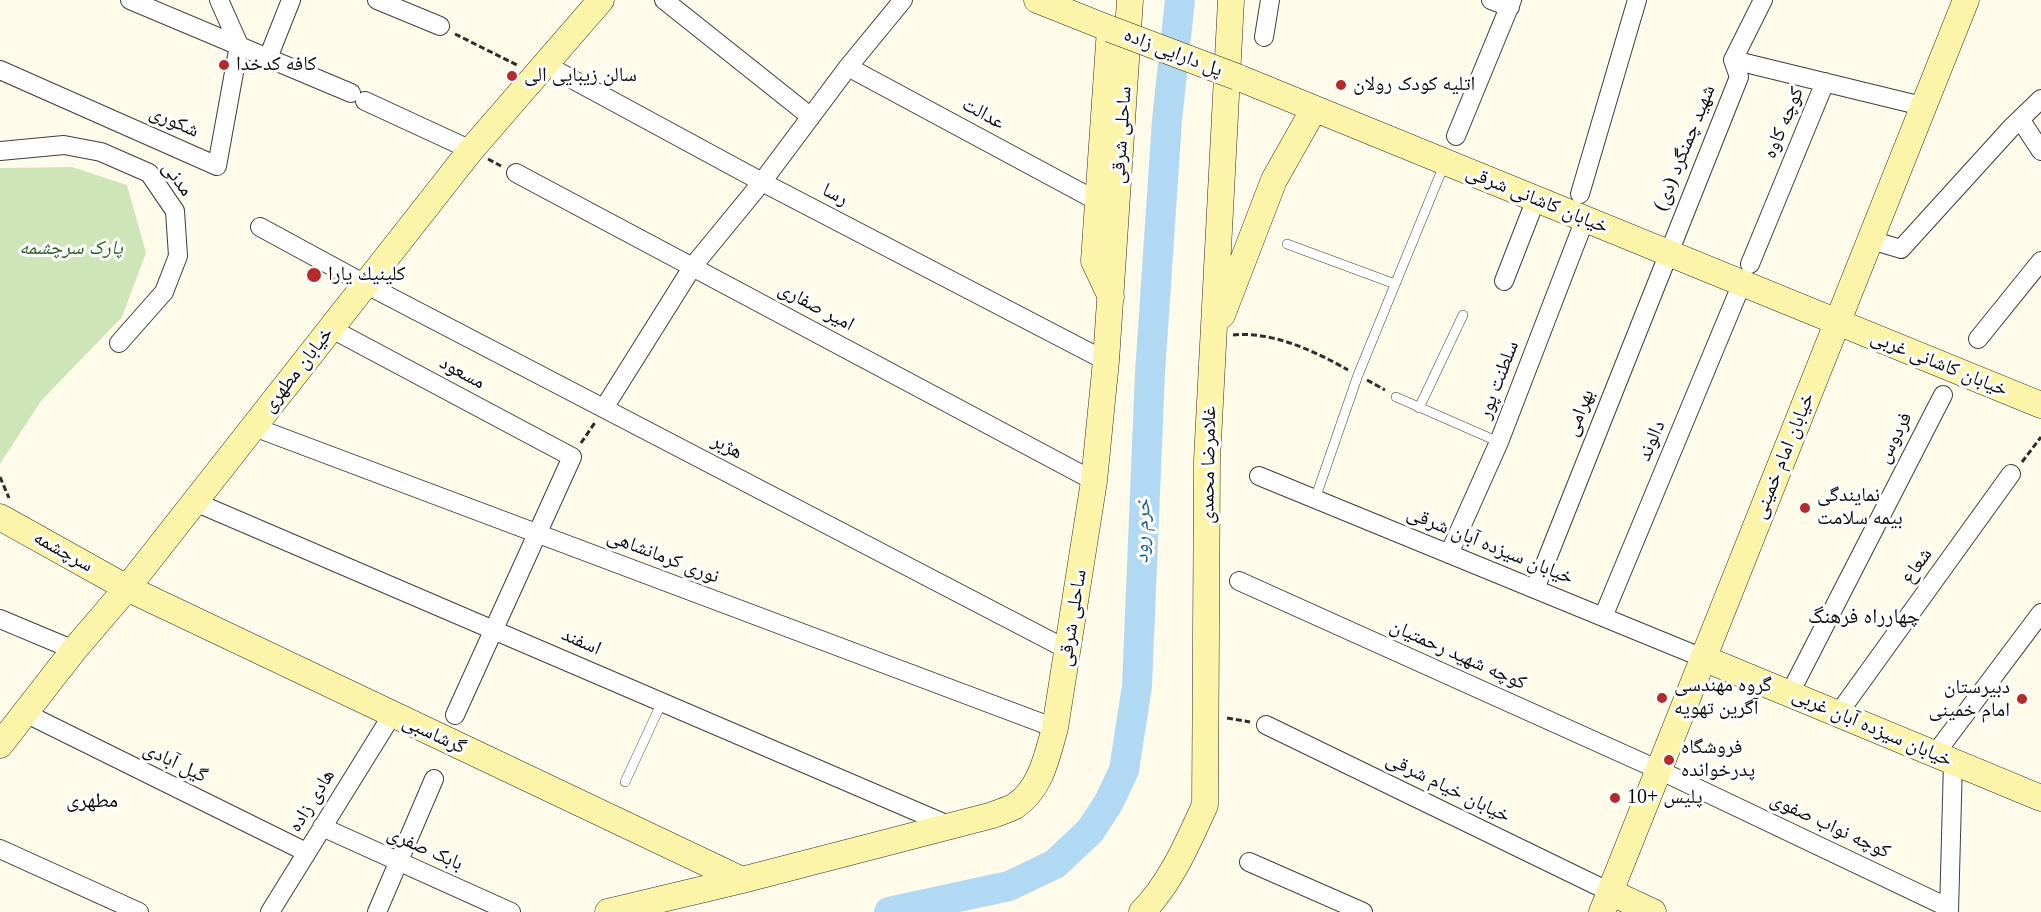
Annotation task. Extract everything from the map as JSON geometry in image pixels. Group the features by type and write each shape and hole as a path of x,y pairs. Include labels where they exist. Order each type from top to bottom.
{"main road":[{"name":"خیابان مطهری","path":"0,745 74,650 127,588 471,150 601,0"},
{"path":"1037,0 1110,29 1094,261 1112,298"},
{"name":"ساحلی شرقی","path":"608,912 742,880 993,814 1014,807 1033,790 1045,765 1055,728 1094,481 1112,298 1131,0"},
{"name":"غلامرضا محمدی","path":"1142,912 1153,901 1182,854 1205,805 1207,460 1231,0"},
{"name":"خیابان امام خمینی","path":"1606,902 1966,0"},
{"name":"پل دارایی زاده","path":"1110,29 1237,78"},
{"name":"خیابان کاشانی شرقی","path":"1237,78 1667,253 1746,274 1837,322"},
{"path":"1214,338 1274,180 1314,109"},
{"name":"خیابان کاشانی غربی","path":"1837,322 2041,405"},
{"name":"سرچشمه","path":"0,517 127,588"},
{"name":"گرشاسبی","path":"127,588 742,880"},
{"name":"خیابان سیزده آبان غربی","path":"1703,658 2041,798"},
{"path":"1606,902 1653,912"}],"street":[{"path":"130,0 358,97 471,150"},
{"path":"219,0 239,45"},
{"path":"268,58 291,0"},
{"path":"377,0 447,30"},
{"path":"664,0 811,117"},
{"path":"604,408 693,266 762,182 848,67 903,0"},
{"path":"1264,37 1270,0"},
{"path":"1456,136 1511,4 1491,0"},
{"path":"1580,194 1637,0"},
{"path":"1733,60 1763,0"},
{"name":"شکوری","path":"0,70 217,166 239,45"},
{"name":"کوچه کاوه","path":"1733,60 1826,81 1746,274"},
{"name":"شهید چمنگرد (دی)","path":"1667,253 1739,77 1733,60"},
{"name":"عدالت","path":"848,67 1097,201"},
{"name":"رسا","path":"541,70 1106,361"},
{"path":"1826,81 1922,106"},
{"path":"1871,240 1901,249 2041,99"},
{"path":"2020,119 2041,152"},
{"name":"مدنی","path":"0,151 64,145 101,152 149,173 175,211 178,256 164,292 119,343"},
{"name":"امیر صفاری","path":"516,173 1094,481"},
{"path":"1504,281 1536,199"},
{"name":"سلطنت پور","path":"1449,554 1499,442 1585,219"},
{"name":"هژبر","path":"260,227 1068,650"},
{"name":"بهرامی","path":"1535,589 1667,253"},
{"path":"1978,339 2041,261"},
{"name":"دالوند","path":"1603,617 1746,274"},
{"name":"مسعود","path":"330,328 572,457"},
{"name":"فردوس","path":"1790,693 1942,395"},
{"name":"نوری کرمانشاهی","path":"254,427 1055,728"},
{"path":"455,715 572,457"},
{"name":"شعاع","path":"1838,714 2012,474"},
{"name":"خیابان سیزده آبان شرقی","path":"1259,476 1703,658"},
{"name":"اسفند","path":"195,502 948,825"},
{"name":"کوچه شهید رحمتیان","path":"1239,581 1659,770"},
{"path":"1949,910 1944,758 2041,613"},
{"path":"0,619 74,650"},
{"name":"گیل آبادی","path":"25,713 306,852"},
{"name":"هادی زاده","path":"270,912 392,715"},
{"name":"خیابان خیام شرقی","path":"1266,725 1606,902"},
{"name":"کوچه نواب صفوی","path":"1659,770 1949,910"},
{"path":"376,912 434,779"},
{"name":"بابک صفری","path":"322,826 511,912"},
{"path":"0,849 139,912"},
{"path":"1249,862 1363,912"}],"lane":[{"path":"1315,499 1358,375 1445,162"},
{"path":"1287,244 1395,284"},
{"path":"1419,408 1463,315"},
{"path":"1396,397 1499,442"},
{"path":"626,782 662,702"}],"path":[{"path":"447,30 541,70"},
{"path":"471,150 516,173"},
{"path":"1214,338 1247,334 1283,341 1328,358 1396,397"},
{"path":"572,457 604,408"},
{"path":"2012,474 2041,437"},
{"path":"1206,715 1266,725"}],"green space":[{"name":"پارک سرچشمه","path":"72,167 127,185 146,253 122,317 41,401 0,464 0,168"}],"waterway":[{"name":"خرم رود","path":"889,912 1009,886 1055,864 1090,831 1109,802 1124,770 1137,686 1150,373 1167,120 1180,0"}],"place":[{"name":"کافه کدخدا","path":"224,65"},
{"name":"سالن زیبایی الی","path":"512,76"},
{"name":"اتلیه کودک رولان","path":"1341,85"},
{"name":"كلينيك يارا","path":"314,275"},
{"name":"نمایندگی بیمه سلامت","path":"1805,508"},
{"name":"گروه مهندسی آگرین تهویه","path":"1662,698"},
{"name":"دبیرستان امام خمینی","path":"2022,699"},
{"name":"فروشگاه پدرخوانده","path":"1669,760"},
{"name":"پلیس +10","path":"1615,798"}],"district":[{"name":"چهارراه فرهنگ","path":"1864,617"},
{"name":"مطهری","path":"92,801"}]}
